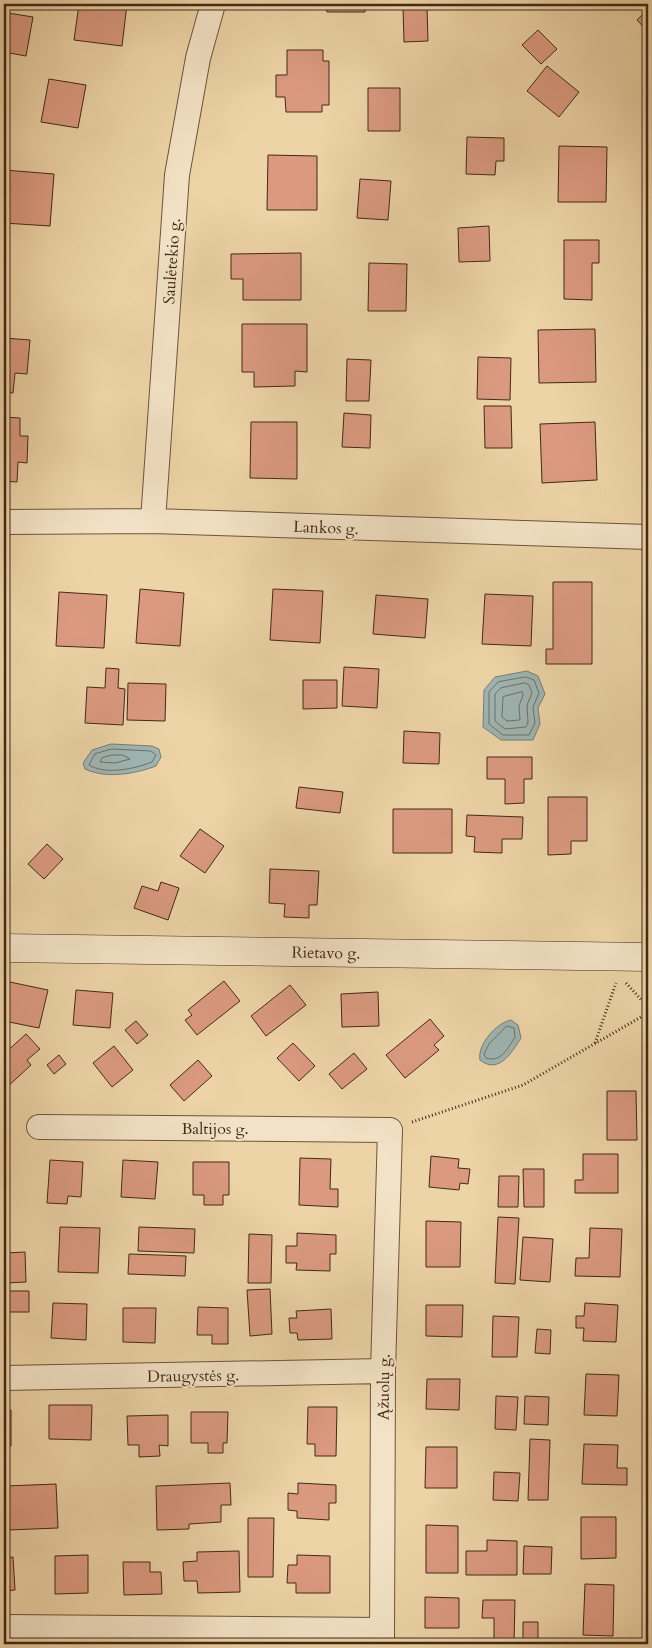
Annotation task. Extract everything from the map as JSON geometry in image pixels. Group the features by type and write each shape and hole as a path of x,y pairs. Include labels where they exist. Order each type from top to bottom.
{"main road":[{"name":"Rietavo g.","path":"4,948 648,957"}],"street":[{"name":"Saulėtekio g.","path":"153,521 177,174 198,58 213,4"},
{"name":"Lankos g.","path":"4,522 153,521 648,537"},
{"name":"Baltijos g.","path":"39,1127 390,1130"},
{"name":"Ąžuolų g.","path":"382,1637 383,1371 390,1130"},
{"name":"Draugystės g.","path":"4,1378 383,1371"},
{"path":"4,1627 382,1637"}],"path":[{"path":"594,1044 619,975"},
{"path":"390,1130 523,1084 648,1013"}],"water":[{"path":"527,671 538,676 545,694 538,708 540,724 533,740 501,740 483,727 484,690 495,677"},
{"path":"111,744 152,746 159,749 161,757 156,766 130,773 111,775 85,769 83,763 92,750"},
{"path":"511,1020 518,1025 521,1038 509,1055 504,1060 493,1065 480,1060 481,1048 489,1036 499,1025"}],"building":[{"path":"79,4 127,4 122,46 74,40"},
{"path":"326,4 365,4 365,12 327,12"},
{"path":"403,8 427,8 428,41 404,42"},
{"path":"648,9 648,32 637,20"},
{"path":"8,13 33,17 26,56 4,52"},
{"path":"538,30 557,49 541,64 522,45"},
{"path":"287,50 323,50 323,61 329,61 329,105 322,105 322,112 286,112 285,97 276,97 276,75 287,75"},
{"path":"547,66 579,92 559,117 527,91"},
{"path":"49,79 86,85 78,128 41,122"},
{"path":"368,88 400,88 400,131 368,131"},
{"path":"467,137 504,138 504,161 496,161 495,175 466,174"},
{"path":"559,146 607,147 606,202 558,202"},
{"path":"268,155 317,156 317,210 267,210"},
{"path":"4,170 54,174 50,226 4,223"},
{"path":"360,179 391,181 388,220 357,218"},
{"path":"489,226 490,261 459,262 458,228"},
{"path":"564,240 599,240 599,263 592,263 592,300 564,299"},
{"path":"301,253 301,300 243,300 243,279 231,279 231,254"},
{"path":"369,263 407,264 406,311 368,311"},
{"path":"242,324 307,324 307,372 295,371 295,386 254,387 254,372 242,372"},
{"path":"595,329 596,382 539,383 538,330"},
{"path":"4,338 30,340 27,374 15,373 13,393 4,392"},
{"path":"478,357 511,358 510,400 477,399"},
{"path":"347,359 371,360 369,401 346,401"},
{"path":"484,406 511,406 512,448 485,448"},
{"path":"344,413 371,415 370,448 342,447"},
{"path":"4,417 20,418 20,436 28,436 27,463 18,462 17,482 4,481"},
{"path":"251,422 297,422 297,479 250,478"},
{"path":"595,422 597,480 542,483 540,424"},
{"path":"553,582 592,582 592,664 546,664 546,649 553,649"},
{"path":"140,589 184,593 180,646 136,643"},
{"path":"273,589 323,591 320,643 270,640"},
{"path":"59,592 107,595 104,648 56,646"},
{"path":"485,594 533,596 531,646 482,644"},
{"path":"376,595 428,599 425,638 373,634"},
{"path":"344,667 379,669 377,708 342,706"},
{"path":"106,668 119,669 118,688 125,689 123,725 85,723 87,687 105,688"},
{"path":"303,680 337,680 337,708 303,709"},
{"path":"128,683 166,684 165,721 127,720"},
{"path":"404,731 440,733 439,764 403,763"},
{"path":"487,757 532,757 532,779 524,779 524,803 505,804 505,779 487,779"},
{"path":"299,787 343,792 340,813 296,808"},
{"path":"548,797 587,797 587,841 571,841 571,854 548,855"},
{"path":"393,809 452,809 452,853 393,853"},
{"path":"467,815 523,817 522,839 502,839 502,853 474,852 475,837 466,836"},
{"path":"200,829 224,846 205,873 180,856"},
{"path":"47,844 63,859 44,879 28,864"},
{"path":"270,869 319,871 317,905 309,905 309,918 284,917 285,904 269,903"},
{"path":"161,882 179,888 168,920 134,908 142,886 158,891"},
{"path":"5,981 48,990 39,1028 4,1021"},
{"path":"224,981 240,1001 197,1035 185,1020 192,1015 188,1010"},
{"path":"290,985 306,1005 266,1036 251,1016"},
{"path":"76,990 113,993 110,1028 73,1025"},
{"path":"378,992 379,1026 342,1027 341,994"},
{"path":"430,1019 444,1036 434,1045 439,1050 405,1078 386,1055"},
{"path":"136,1021 148,1035 137,1044 125,1030"},
{"path":"26,1034 40,1049 27,1060 31,1065 4,1090 4,1054"},
{"path":"293,1043 315,1066 299,1081 277,1058"},
{"path":"114,1046 133,1070 112,1087 93,1063"},
{"path":"354,1053 367,1069 342,1089 329,1074"},
{"path":"59,1055 66,1064 54,1074 47,1065"},
{"path":"198,1060 212,1076 184,1101 170,1085"},
{"path":"607,1091 636,1091 637,1140 607,1140"},
{"path":"583,1154 618,1154 618,1193 575,1193 575,1180 583,1180"},
{"path":"431,1156 459,1159 458,1168 470,1169 468,1184 460,1183 459,1190 429,1187"},
{"path":"300,1158 331,1159 330,1189 338,1189 338,1207 299,1205"},
{"path":"50,1160 83,1162 81,1197 68,1196 67,1204 47,1203"},
{"path":"123,1160 158,1162 155,1199 121,1197"},
{"path":"193,1162 229,1162 229,1195 223,1195 223,1205 204,1205 204,1195 193,1195"},
{"path":"523,1169 544,1169 544,1207 524,1207"},
{"path":"499,1176 519,1176 518,1207 498,1207"},
{"path":"498,1217 519,1218 515,1284 495,1283"},
{"path":"426,1221 461,1222 460,1267 426,1267"},
{"path":"60,1227 100,1228 98,1273 58,1272"},
{"path":"139,1227 195,1229 194,1253 138,1251"},
{"path":"590,1228 622,1229 620,1277 575,1276 576,1258 589,1258"},
{"path":"297,1233 336,1235 336,1254 330,1254 330,1271 296,1270 297,1263 286,1263 286,1246 297,1246"},
{"path":"249,1234 272,1235 271,1283 248,1283"},
{"path":"523,1237 553,1239 550,1282 520,1280"},
{"path":"25,1252 26,1282 6,1283 5,1253"},
{"path":"129,1254 186,1256 185,1276 128,1274"},
{"path":"270,1289 272,1334 250,1336 247,1290"},
{"path":"4,1291 29,1291 29,1312 4,1312"},
{"path":"53,1303 87,1304 86,1340 51,1338"},
{"path":"585,1303 618,1305 616,1342 583,1341 584,1328 576,1328 576,1316 584,1316"},
{"path":"426,1305 463,1305 462,1337 426,1336"},
{"path":"198,1307 228,1308 228,1344 212,1344 212,1335 197,1335"},
{"path":"123,1308 156,1308 155,1343 123,1342"},
{"path":"331,1309 332,1339 298,1340 297,1333 290,1333 289,1318 297,1318 296,1311"},
{"path":"493,1316 519,1317 517,1357 492,1357"},
{"path":"537,1329 551,1330 550,1354 535,1353"},
{"path":"586,1374 619,1375 617,1416 584,1415"},
{"path":"427,1379 460,1379 459,1410 426,1409"},
{"path":"496,1396 518,1397 516,1430 495,1429"},
{"path":"525,1396 549,1397 548,1425 524,1424"},
{"path":"49,1405 92,1405 91,1440 49,1439"},
{"path":"308,1407 337,1407 336,1456 315,1456 315,1444 307,1444"},
{"path":"4,1410 11,1410 11,1446 4,1446"},
{"path":"191,1412 228,1412 227,1443 223,1443 223,1453 208,1453 208,1443 191,1443"},
{"path":"168,1415 168,1446 159,1445 160,1456 139,1457 139,1445 128,1445 127,1416"},
{"path":"530,1439 550,1440 548,1500 528,1500"},
{"path":"584,1444 618,1445 617,1468 627,1468 627,1485 582,1484"},
{"path":"426,1447 457,1447 457,1488 425,1488"},
{"path":"494,1472 520,1473 518,1501 493,1500"},
{"path":"230,1483 231,1505 221,1505 221,1522 189,1524 189,1529 157,1530 156,1486"},
{"path":"298,1483 336,1485 336,1503 329,1503 329,1520 297,1518 297,1511 288,1510 288,1493 298,1494"},
{"path":"56,1484 58,1528 8,1530 6,1486"},
{"path":"581,1517 616,1517 616,1558 581,1559"},
{"path":"248,1518 274,1518 273,1577 248,1577"},
{"path":"426,1525 458,1526 458,1573 426,1573"},
{"path":"487,1540 517,1541 517,1575 466,1575 466,1551 487,1551"},
{"path":"524,1546 552,1547 551,1574 523,1574"},
{"path":"239,1551 240,1592 198,1593 197,1581 184,1581 183,1562 197,1561 197,1552"},
{"path":"88,1555 88,1593 55,1594 55,1556"},
{"path":"297,1555 330,1556 330,1593 296,1593 296,1583 287,1583 288,1565 297,1565"},
{"path":"13,1557 15,1590 4,1591 4,1558"},
{"path":"123,1562 150,1562 150,1572 161,1572 162,1594 124,1595"},
{"path":"585,1584 614,1585 613,1636 583,1635"},
{"path":"425,1597 459,1598 459,1628 425,1628"},
{"path":"483,1600 515,1600 514,1644 494,1644 494,1618 482,1618"},
{"path":"523,1622 538,1622 538,1644 523,1644"}]}
